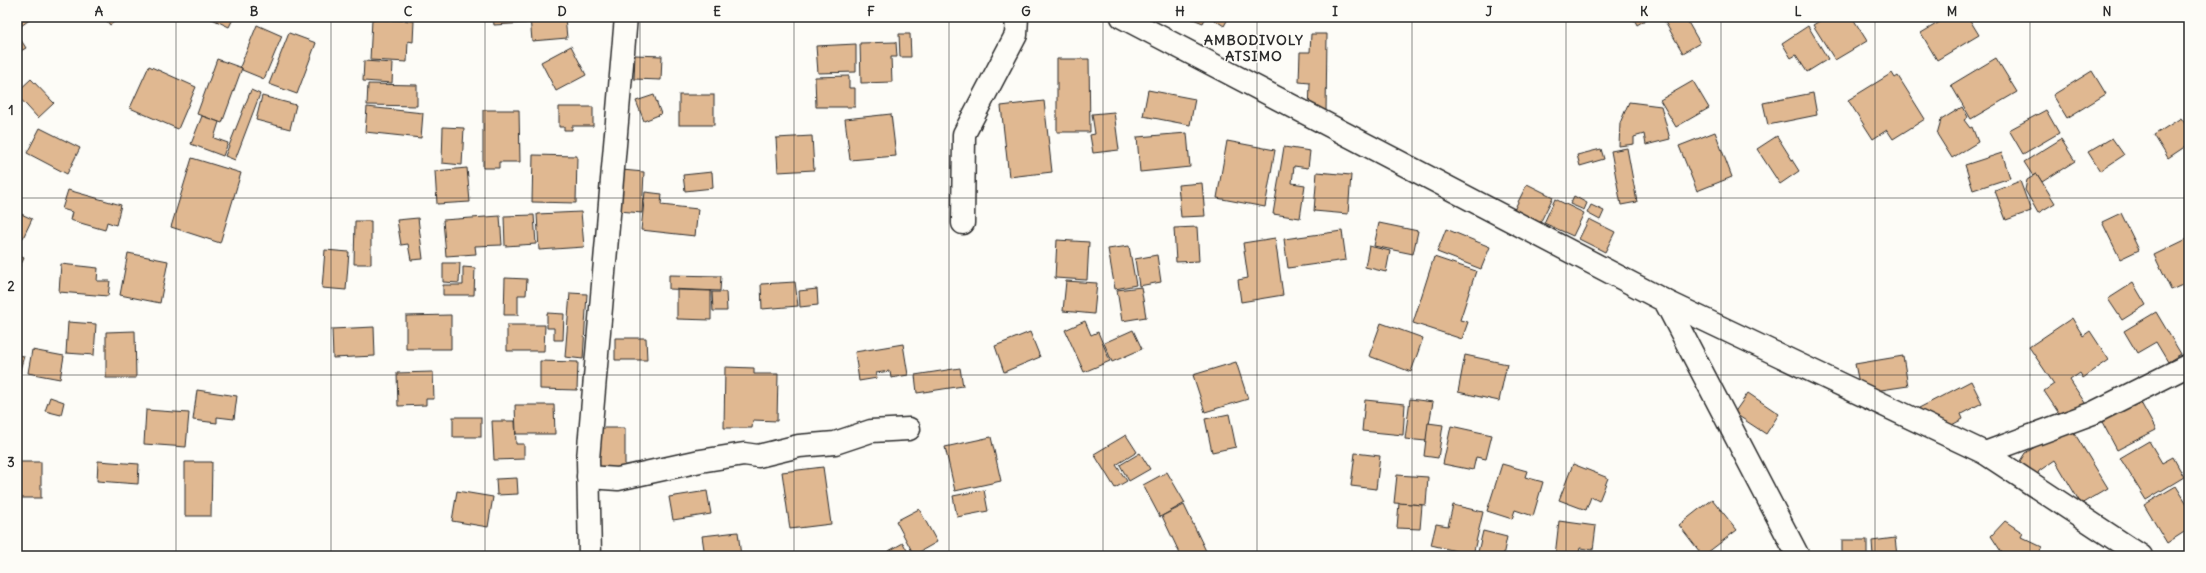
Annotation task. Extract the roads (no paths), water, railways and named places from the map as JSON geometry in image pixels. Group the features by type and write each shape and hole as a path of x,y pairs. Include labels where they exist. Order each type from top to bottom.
{"street":[{"path":"590,556 588,459 626,17"},
{"path":"963,223 964,134 1016,35 1017,17"},
{"path":"1122,17 1665,301 1985,453 2141,556"},
{"path":"1665,301 1798,556"},
{"path":"1985,453 2093,413 2189,365"},
{"path":"588,477 618,479 700,461 744,454 758,456 799,446 835,443 871,431 909,429"}],"district":[{"name":"AMBODIVOLY ATSIMO","path":"1254,48"}]}
